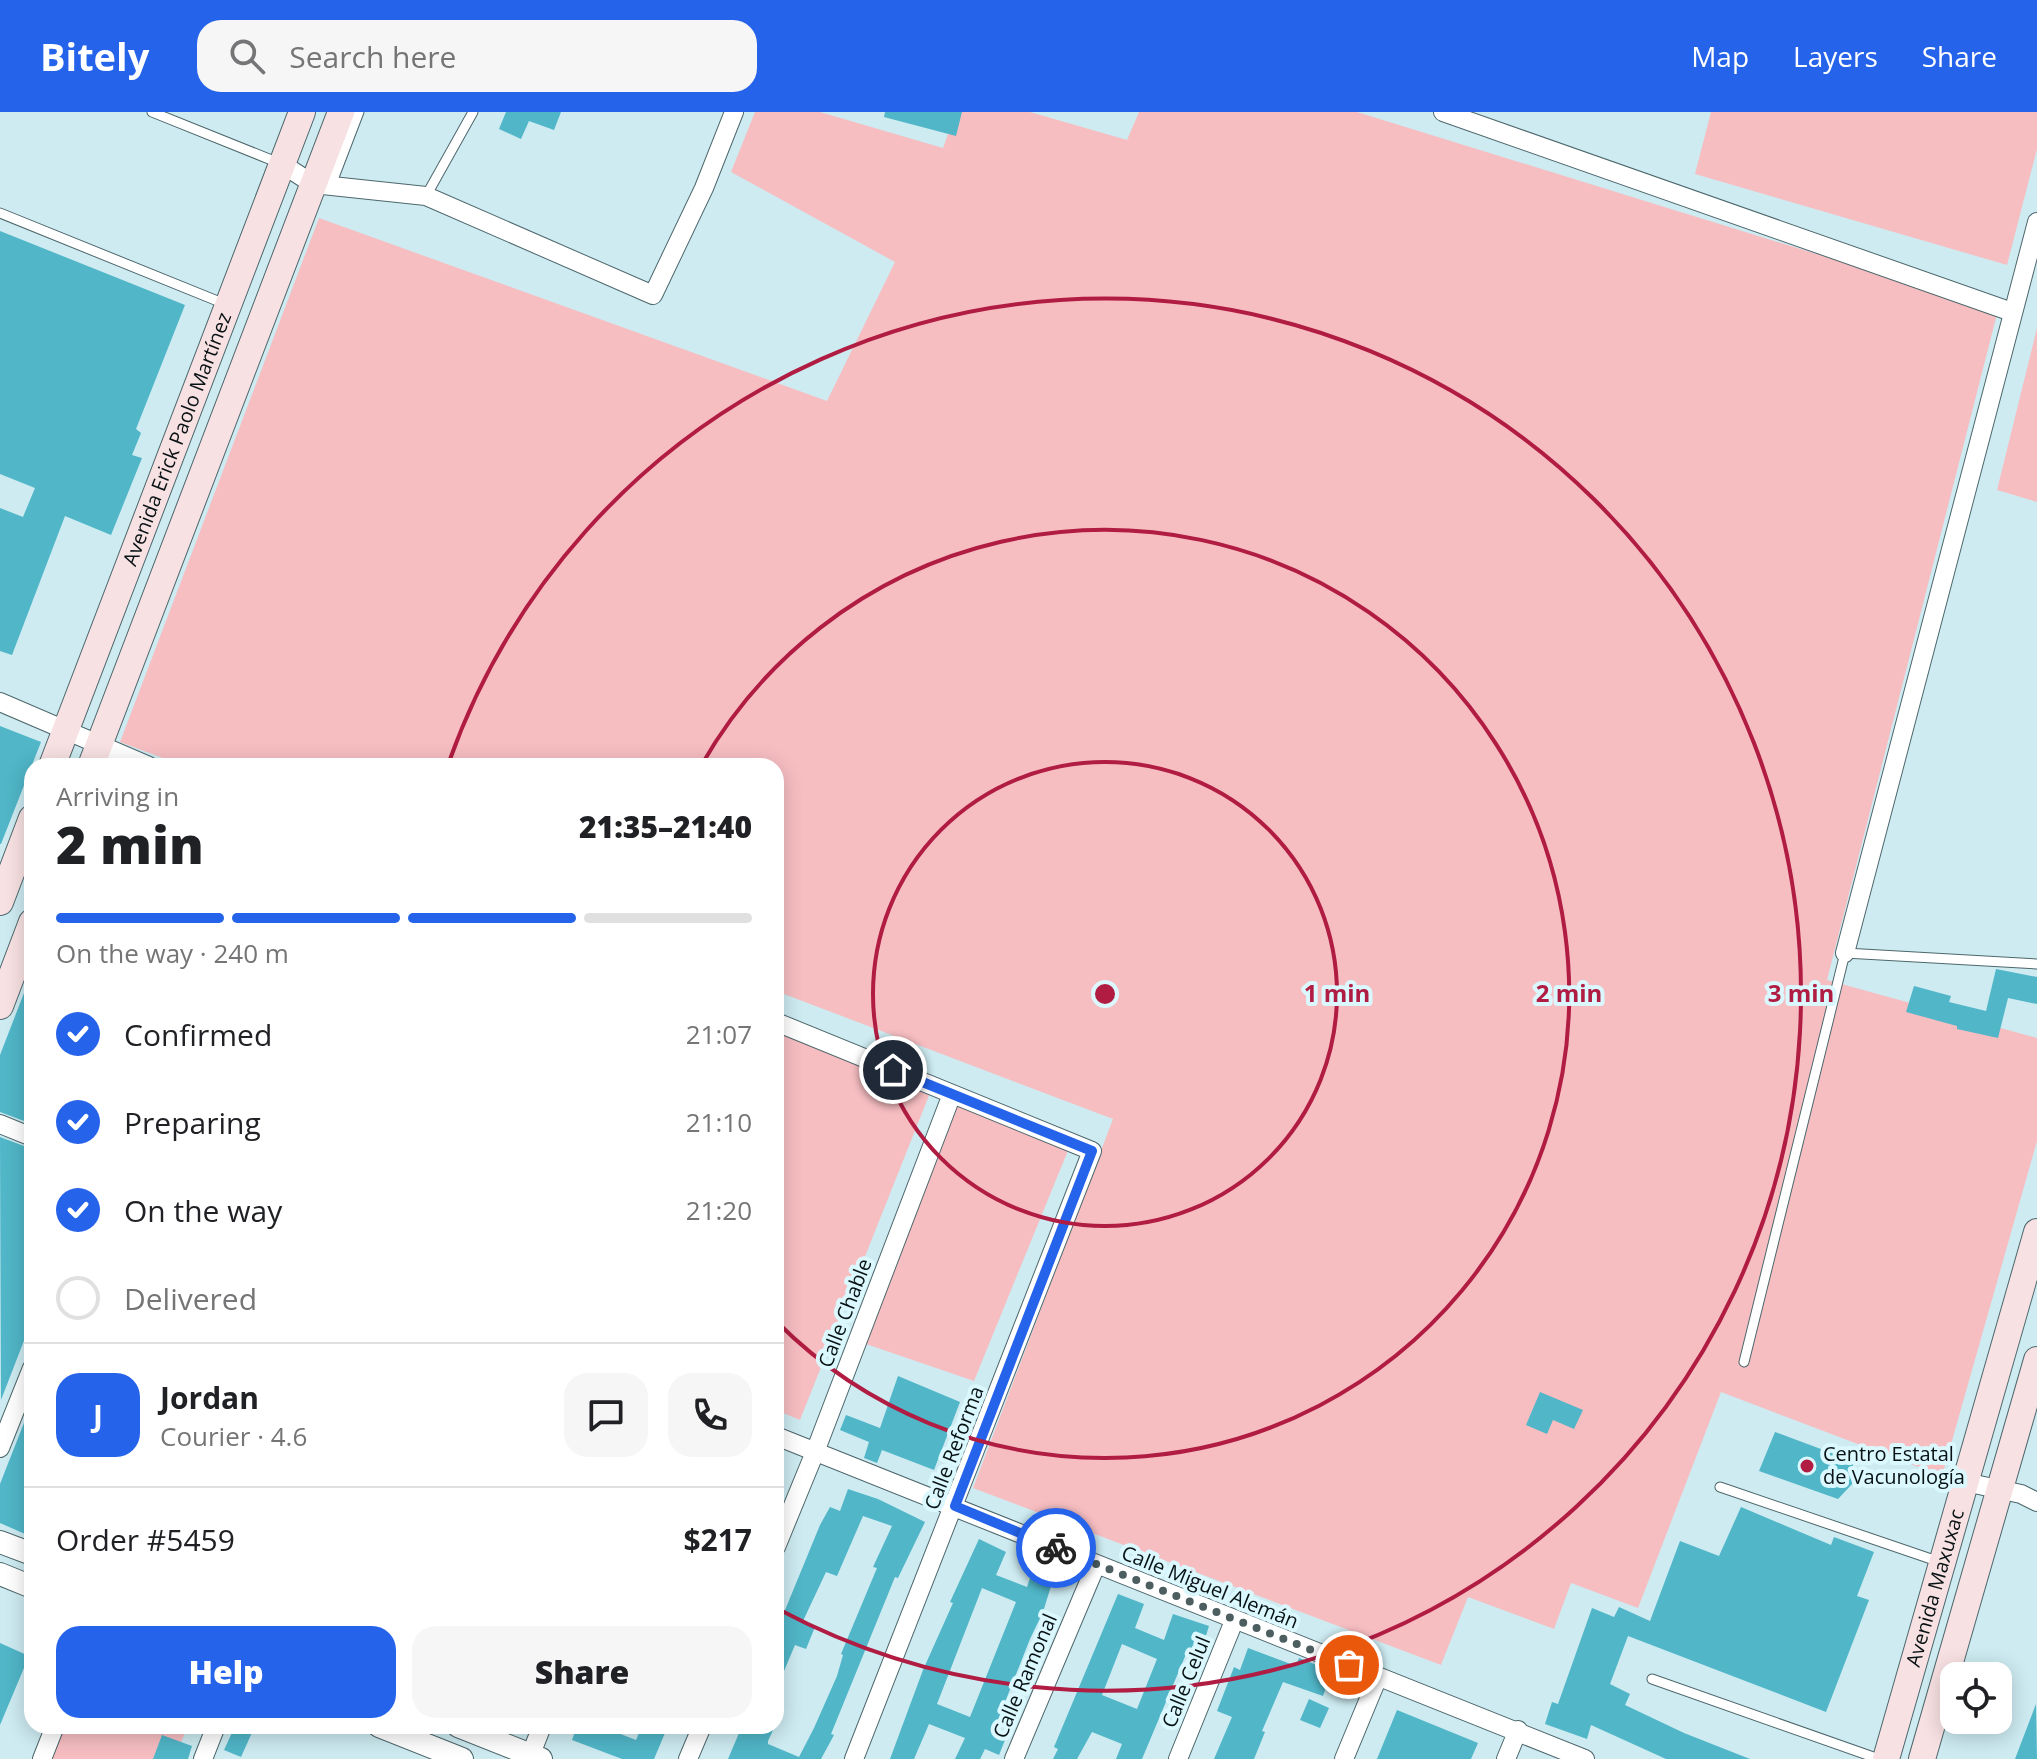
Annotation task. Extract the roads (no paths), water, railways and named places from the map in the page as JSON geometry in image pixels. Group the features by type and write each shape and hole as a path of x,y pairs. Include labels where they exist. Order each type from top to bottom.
{"main road":[{"name":"Avenida Erick Paolo Martínez","path":"55,758 302,112"},
{"name":"Avenida Erick Paolo Martínez","path":"95,756 322,184 341,112"},
{"path":"0,902 24,839"},
{"path":"0,1006 24,943"},
{"name":"Avenida Maxuxac","path":"1886,1759 2037,1232"},
{"name":"Avenida Maxuxac","path":"1922,1759 2037,1360"}],"street":[{"path":"282,164 322,184 426,196 653,295 704,188 734,112"},
{"path":"1443,112 2012,312"},
{"path":"1845,953 2037,222"},
{"path":"0,702 66,729 95,756"},
{"path":"784,1025 952,1094"},
{"name":"Calle Reforma","path":"854,1759 1092,1151 952,1094"},
{"name":"Calle Chable","path":"784,1528 952,1094"},
{"path":"0,1124 24,1134"},
{"path":"0,1448 24,1388"},
{"name":"Calle Miguel Alemán","path":"784,1439 1585,1759"},
{"path":"1965,1482 2000,1489 2037,1502"},
{"path":"0,1542 24,1551"},
{"name":"Calle Ramonal","path":"1014,1759 1096,1565"},
{"path":"0,1574 24,1584"},
{"name":"Calle Celul","path":"1178,1759 1234,1621"},
{"path":"1344,1759 1378,1677"},
{"path":"1506,1759 1518,1730"},
{"path":"42,1759 52,1734"},
{"path":"203,1759 213,1734"},
{"path":"399,1734 462,1759"},
{"path":"477,1734 533,1758 540,1734"},
{"path":"688,1759 699,1734"}],"lane":[{"path":"152,112 282,164"},
{"path":"322,184 359,112"},
{"path":"426,196 473,112"},
{"path":"0,213 228,305"},
{"path":"1744,1362 1845,953 2037,964"},
{"path":"1720,1487 1942,1563"},
{"path":"1652,1679 1879,1759"}],"place":[{"name":"Centro Estatal de Vacunología","path":"1807,1466"}]}
